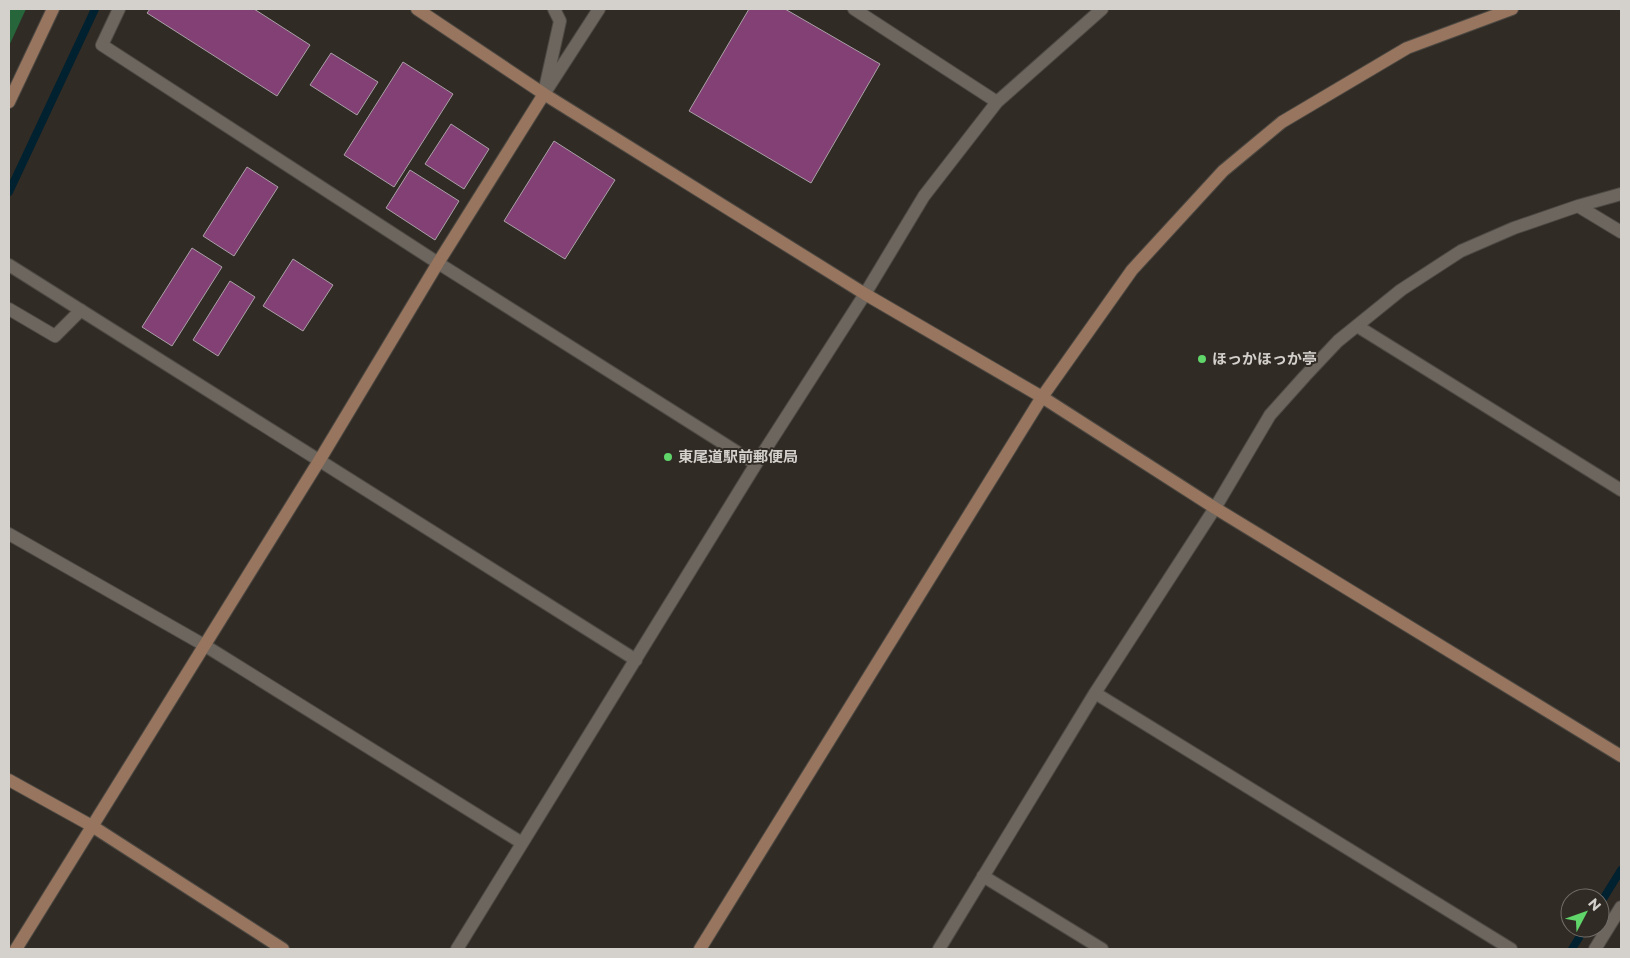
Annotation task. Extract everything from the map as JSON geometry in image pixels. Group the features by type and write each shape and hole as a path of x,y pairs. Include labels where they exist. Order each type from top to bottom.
{"street":[{"path":"9,102 53,9"},
{"path":"119,9 102,45 438,263 756,464"},
{"path":"417,9 544,94 865,294 1042,397 1215,508 1621,756"},
{"path":"544,94 560,21 554,9"},
{"path":"16,949 320,461 438,263 599,9"},
{"path":"854,9 997,102"},
{"path":"457,949 756,464 865,294 924,196 997,102 1102,9"},
{"path":"700,949 1042,397 1132,270 1224,171 1282,122 1408,48 1512,9"},
{"path":"939,949 1095,692 1215,508 1270,415 1338,341 1401,290 1461,251 1514,228 1578,206 1621,194"},
{"path":"1578,206 1621,232"},
{"path":"9,265 636,660"},
{"path":"9,309 55,336 81,310"},
{"path":"1357,326 1621,490"},
{"path":"9,534 204,645 522,843"},
{"path":"1095,692 1512,949"},
{"path":"9,780 92,826 284,949"},
{"path":"983,876 1102,949"},
{"path":"1595,949 1621,907"}],"green space":[{"path":"9,9 26,9 9,46"}],"building":[{"path":"150,9 254,9 310,45 277,96 147,13"},
{"path":"749,9 785,9 880,64 811,183 689,111"},
{"path":"331,53 378,82 357,115 310,85"},
{"path":"403,62 453,94 394,187 344,155"},
{"path":"451,124 489,149 464,189 425,164"},
{"path":"554,141 615,180 565,259 504,221"},
{"path":"247,167 278,187 234,256 203,236"},
{"path":"410,170 459,201 435,240 386,208"},
{"path":"192,248 222,267 172,346 142,327"},
{"path":"293,259 333,285 303,331 263,306"},
{"path":"230,281 255,297 218,356 193,340"}],"waterway":[{"path":"9,192 95,9"},
{"path":"1610,888 1621,870"},
{"path":"1572,949 1579,938"}],"place":[{"name":"ほっかほっか亭","path":"1202,359"},
{"name":"東尾道駅前郵便局","path":"668,457"}]}
